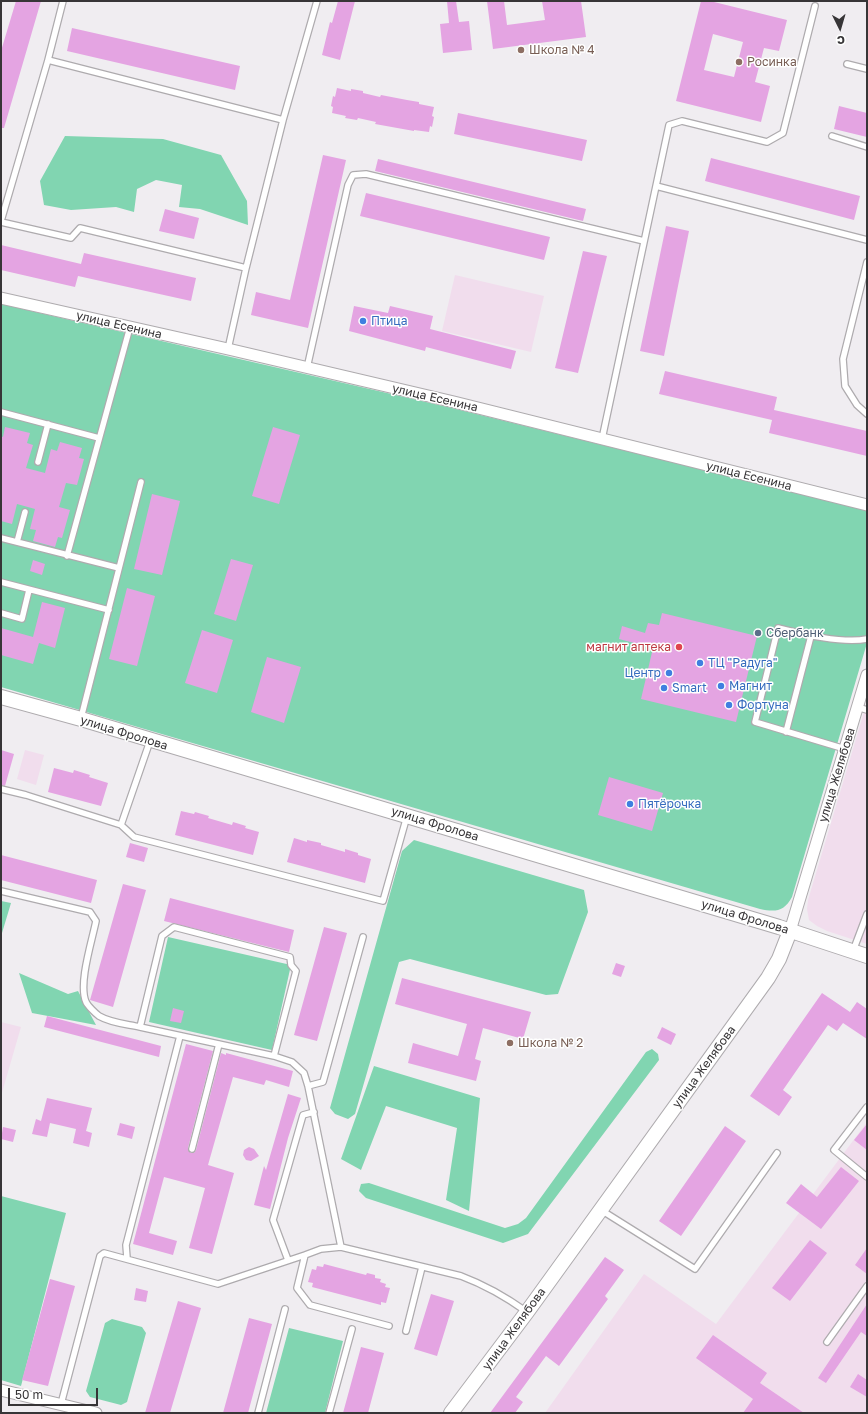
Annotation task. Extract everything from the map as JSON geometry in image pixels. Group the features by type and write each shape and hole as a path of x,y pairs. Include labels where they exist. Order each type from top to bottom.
{"street":[{"name":"улица Есенина","path":"1,298 454,402 867,505"},
{"name":"улица Желябова","path":"451,1413 601,1210 768,978 779,959 790,931 845,749 862,709 867,675"},
{"name":"улица Фролова","path":"1,697 407,816 790,931 867,956"},
{"path":"1,1390 96,1413"}],"lane":[{"path":"63,1 48,60 1,221 71,238 80,228 246,268"},
{"path":"228,349 246,268 283,120 317,1"},
{"path":"602,439 669,125 682,121 767,142 783,133 815,6"},
{"path":"48,60 283,120"},
{"path":"846,64 867,69"},
{"path":"832,136 867,147"},
{"path":"307,368 348,185 353,175 366,174 644,241"},
{"path":"656,186 867,240"},
{"path":"867,262 843,359 846,386 857,405 867,414"},
{"path":"67,556 130,327"},
{"path":"1,412 99,438"},
{"path":"38,462 48,424"},
{"path":"81,720 141,482"},
{"path":"17,542 25,512"},
{"path":"1,538 119,568"},
{"path":"1,582 109,610"},
{"path":"1,613 22,619 29,590"},
{"path":"845,749 754,722 778,628 811,636 859,641 867,639"},
{"path":"786,732 811,636"},
{"path":"121,825 150,741"},
{"path":"1,789 26,795 121,825 134,837 383,901 407,816"},
{"path":"1,891 90,912 96,921 85,975 84,988 86,1003 97,1015 111,1022 274,1056 292,1062 304,1073 314,1112 341,1247"},
{"path":"853,951 867,914"},
{"path":"140,1027 162,936 174,927 290,957 291,966 296,971 274,1056"},
{"path":"308,1086 323,1082 363,937"},
{"path":"126,1258 126,1245 180,1036"},
{"path":"192,1149 219,1044"},
{"path":"867,1106 834,1150 867,1177"},
{"path":"288,1260 273,1220 304,1115 314,1112"},
{"path":"601,1210 695,1269 777,1153"},
{"path":"61,1404 100,1256 104,1253 218,1284 321,1249 341,1247 461,1276 479,1282 504,1296 527,1312"},
{"path":"305,1255 297,1288 310,1305 389,1326"},
{"path":"406,1331 422,1267"},
{"path":"827,1342 867,1286"},
{"path":"258,1413 285,1309"},
{"path":"329,1413 352,1329"}],"shaded area":[{"path":"455,275 544,296 531,352 442,331"},
{"path":"867,702 867,944 827,931 817,926 809,920 807,909 808,900"},
{"path":"25,750 44,755 36,785 17,779"},
{"path":"1,1022 21,1027 1,1096"},
{"path":"867,1122 867,1413 545,1413 644,1274 716,1324"}],"green space":[{"path":"65,136 163,139 221,155 247,201 248,225 200,209 179,207 182,185 156,180 137,189 134,212 116,207 71,210 44,205 40,181"},
{"path":"1,304 452,408 867,510 867,643 792,897 786,906 779,910 760,909 1,687"},
{"path":"414,840 584,890 588,912 558,994 546,995 410,959 399,962 355,1114 348,1119 335,1114 330,1108 402,851"},
{"path":"1,901 11,903 2,933 1,932"},
{"path":"168,937 291,965 272,1050 149,1022"},
{"path":"19,973 68,994 78,991 96,1025 32,1013"},
{"path":"652,1049 658,1054 659,1060 528,1234 503,1243 366,1198 359,1191 361,1184 369,1183 505,1228 518,1224 526,1218 646,1052"},
{"path":"374,1066 480,1098 469,1211 446,1200 457,1128 386,1106 361,1170 341,1159"},
{"path":"1,1196 66,1213 21,1386 1,1380"},
{"path":"112,1319 142,1327 146,1333 127,1402 121,1405 90,1397 86,1391 105,1323"},
{"path":"289,1328 343,1341 325,1413 266,1413"}],"building":[{"path":"16,1 41,1 4,128 1,128 1,51"},
{"path":"338,1 355,1 340,60 322,55 330,22 332,23"},
{"path":"447,1 456,1 459,22 469,21 472,50 443,53 440,24 449,23"},
{"path":"487,1 504,1 507,25 545,20 542,1 581,1 586,37 493,49"},
{"path":"701,1 710,1 787,20 779,51 764,48 755,82 770,86 761,122 676,101","holes":["713,34 743,42 734,77 704,70"]},
{"path":"72,28 240,66 235,90 67,51"},
{"path":"337,88 351,91 351,89 363,91 363,93 380,97 381,95 419,102 419,104 434,107 432,127 430,126 429,132 414,131 375,124 376,122 358,118 357,120 345,118 346,116 332,113 333,107 331,106 333,96 335,97"},
{"path":"839,106 867,113 867,137 834,129"},
{"path":"458,113 587,140 582,161 454,134"},
{"path":"323,155 346,160 308,328 251,315 256,292 290,300"},
{"path":"711,158 860,196 854,220 705,181"},
{"path":"378,159 586,209 583,221 375,171"},
{"path":"366,193 550,237 544,260 360,216"},
{"path":"165,209 199,218 194,239 159,231"},
{"path":"666,226 689,231 664,356 640,351"},
{"path":"1,245 81,264 84,253 196,278 191,301 78,276 75,287 1,270"},
{"path":"583,251 607,256 578,373 555,368"},
{"path":"354,306 388,313 390,306 433,316 430,329 516,351 511,369 426,347 425,351 349,331"},
{"path":"665,371 777,397 774,410 867,431 867,456 769,433 772,420 659,394"},
{"path":"5,427 30,433 27,443 33,445 26,468 45,473 51,449 57,451 60,442 82,448 79,458 84,459 77,485 66,483 59,507 70,510 62,538 58,537 55,547 33,541 36,530 30,529 35,509 17,504 12,524 1,521 1,436 3,437"},
{"path":"273,427 300,435 279,504 252,496"},
{"path":"152,494 180,501 162,575 134,569"},
{"path":"231,559 253,565 236,621 214,614"},
{"path":"33,560 45,564 42,575 30,571"},
{"path":"127,588 155,596 137,666 109,659"},
{"path":"42,602 65,608 55,648 39,643 33,664 1,655 1,628 33,637"},
{"name":"ТЦ \"Радуга\"","path":"662,613 757,636 736,722 641,699 653,648 619,639 622,626 645,633 648,623 659,625"},
{"path":"202,630 233,640 217,693 185,683"},
{"path":"267,657 301,667 284,723 251,712"},
{"path":"1,750 14,754 5,786 1,785"},
{"path":"54,768 73,773 74,770 108,783 101,806 48,792"},
{"name":"Пятёрочка","path":"609,777 663,793 652,831 598,815"},
{"path":"181,811 194,814 195,812 209,816 208,818 232,825 233,822 246,826 245,828 259,832 253,855 175,835"},
{"path":"294,838 307,842 307,840 321,843 321,845 345,852 345,849 371,859 365,883 287,862"},
{"path":"130,843 148,848 144,862 126,857"},
{"path":"1,855 97,880 91,903 1,880"},
{"path":"123,884 146,890 113,1007 90,1000"},
{"path":"170,898 294,930 289,952 164,921"},
{"path":"324,927 347,933 317,1041 294,1035"},
{"path":"616,963 625,966 621,977 612,974"},
{"path":"402,978 531,1012 523,1039 483,1028 475,1059 481,1061 476,1081 408,1063 413,1043 458,1056 467,1024 395,1004"},
{"path":"822,993 850,1012 857,1002 867,1009 867,1039 843,1023 837,1031 828,1025 783,1090 792,1097 779,1116 750,1096"},
{"path":"173,1008 184,1011 181,1023 170,1021"},
{"path":"47,1016 161,1046 159,1057 44,1027"},
{"path":"662,1027 676,1034 671,1045 657,1038"},
{"path":"186,1044 213,1051 188,1148 191,1153 194,1153 196,1150 221,1053 226,1055 226,1053 293,1071 289,1087 266,1080 264,1085 233,1077 208,1165 234,1173 212,1254 189,1248 205,1188 164,1177 149,1233 177,1241 173,1255 133,1244"},
{"path":"288,1094 301,1098 288,1138 270,1209 254,1205 264,1166 266,1170"},
{"path":"47,1098 92,1108 86,1131 92,1133 89,1147 73,1143 76,1129 50,1123 47,1137 32,1134 36,1119 41,1121"},
{"path":"120,1123 135,1127 132,1139 117,1135"},
{"path":"867,1124 867,1150 854,1140"},
{"path":"725,1126 746,1141 681,1236 659,1221"},
{"path":"3,1127 16,1130 13,1142 1,1139"},
{"path":"249,1147 254,1149 259,1156 251,1161 246,1160 243,1155 244,1150"},
{"path":"841,1167 859,1181 821,1229 786,1203 801,1184 817,1197"},
{"path":"810,1240 827,1253 790,1301 772,1288"},
{"path":"867,1248 867,1274 855,1265"},
{"path":"605,1257 624,1270 605,1296 608,1299 559,1366 546,1356 516,1397 523,1402 515,1413 490,1413"},
{"path":"324,1264 366,1275 367,1273 375,1275 375,1278 381,1279 380,1282 386,1284 385,1287 390,1288 386,1303 381,1302 381,1305 312,1287 313,1283 308,1282 312,1269 316,1270 317,1266 323,1267"},
{"path":"50,1279 75,1286 48,1386 22,1380"},
{"path":"136,1288 148,1291 146,1302 134,1300"},
{"path":"431,1294 454,1301 437,1356 414,1349"},
{"path":"178,1301 201,1308 170,1413 145,1413"},
{"path":"867,1304 867,1336 861,1332 826,1383 818,1378"},
{"path":"249,1318 272,1324 248,1413 223,1413"},
{"path":"713,1335 767,1373 760,1383 804,1413 743,1413 753,1399 696,1358"},
{"path":"361,1347 384,1353 368,1413 343,1413"},
{"path":"858,1374 867,1380 867,1397 850,1387"}],"place":[{"name":"Школа № 4","path":"521,50"},
{"name":"Росинка","path":"739,62"},
{"name":"Птица","path":"363,321"},
{"name":"Сбербанк","path":"758,633"},
{"name":"магнит аптека","path":"679,647"},
{"name":"ТЦ \"Радуга\"","path":"700,663"},
{"name":"Центр","path":"669,673"},
{"name":"Магнит","path":"721,686"},
{"name":"Smart","path":"664,688"},
{"name":"Фортуна","path":"729,705"},
{"name":"Пятёрочка","path":"630,804"},
{"name":"Школа № 2","path":"510,1043"}]}
